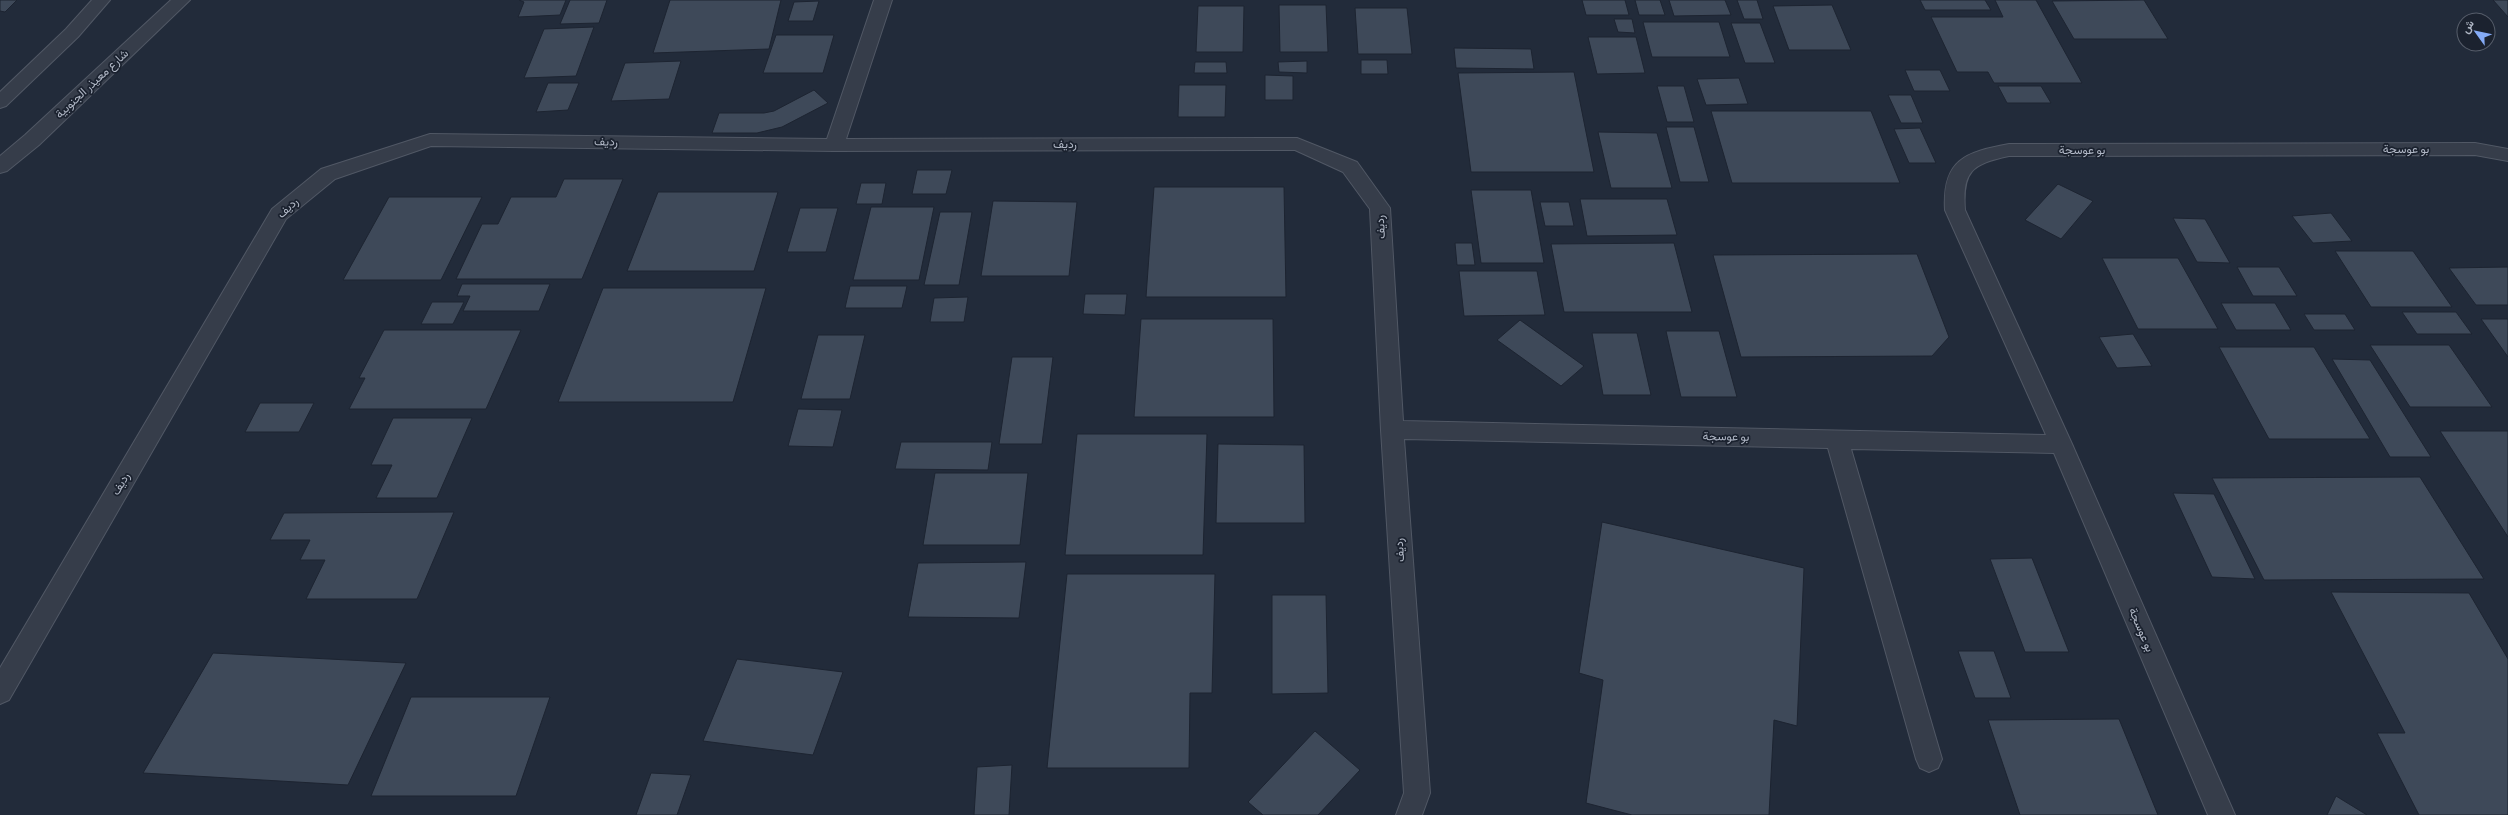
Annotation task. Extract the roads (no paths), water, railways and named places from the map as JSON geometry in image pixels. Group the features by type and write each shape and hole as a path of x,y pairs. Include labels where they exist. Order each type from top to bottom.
{"street":[{"path":"0,102 72,33 101,0"},
{"name":"شارع معيذر الجنوبية","path":"0,166 32,140 181,0"},
{"path":"834,145 883,0"},
{"name":"رديف","path":"0,692 279,214 328,174 430,140 834,145 1297,144 1350,167 1380,208 1392,430 1417,793 1409,815"},
{"name":"بو عوسجة","path":"2222,815 2061,444 1955,210 1952,192 1961,168 1982,155 2009,150 2475,149 2508,155"},
{"name":"بو عوسجة","path":"1392,430 2061,444"},
{"path":"1837,439 1929,760"}]}
